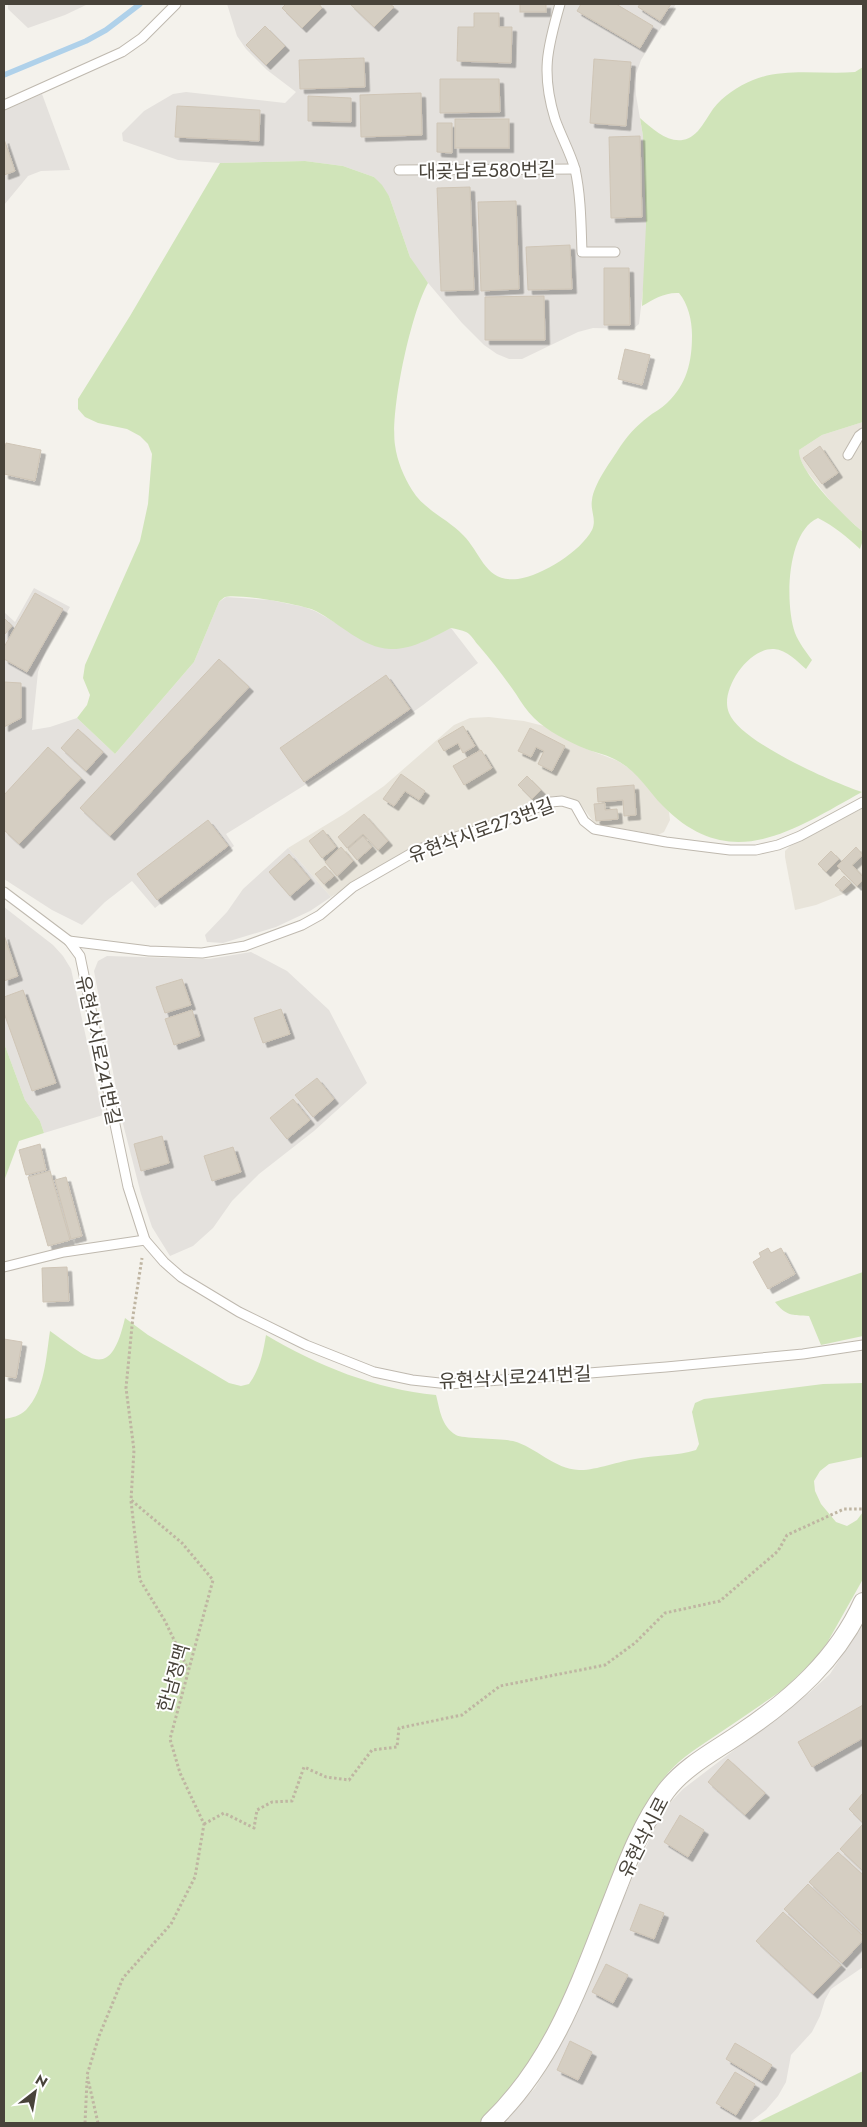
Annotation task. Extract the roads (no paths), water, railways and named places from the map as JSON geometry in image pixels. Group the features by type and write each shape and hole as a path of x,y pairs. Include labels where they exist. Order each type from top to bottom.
{"street":[{"name":"유현삭시로","path":"490,2123 521,2091 548,2050 574,1998 627,1865 654,1808 682,1773 745,1730 791,1695 824,1665 853,1624 863,1602"}],"lane":[{"path":"4,105 122,52 142,38 176,4"},
{"name":"대곶남로580번길","path":"560,4 548,46 547,81 555,119 574,169 580,207 582,252 615,252"},
{"name":"대곶남로580번길","path":"399,170 574,169"},
{"path":"848,455 859,436 863,433"},
{"name":"유현삭시로273번길","path":"69,941 149,951 202,953 245,946 302,925 320,915 353,887 419,849 499,823 551,802 562,801 575,805 584,821 594,829 666,842 730,850 756,850 778,845 800,836 863,802"},
{"name":"유현삭시로241번길","path":"4,892 69,941 80,956 128,1187 145,1240 164,1262 181,1277 239,1312 306,1345 374,1372 412,1380 449,1384 803,1354 863,1345"},
{"path":"4,1267 64,1252 145,1240"}],"waterway":[{"path":"4,75 86,41 106,30 140,4"}]}
